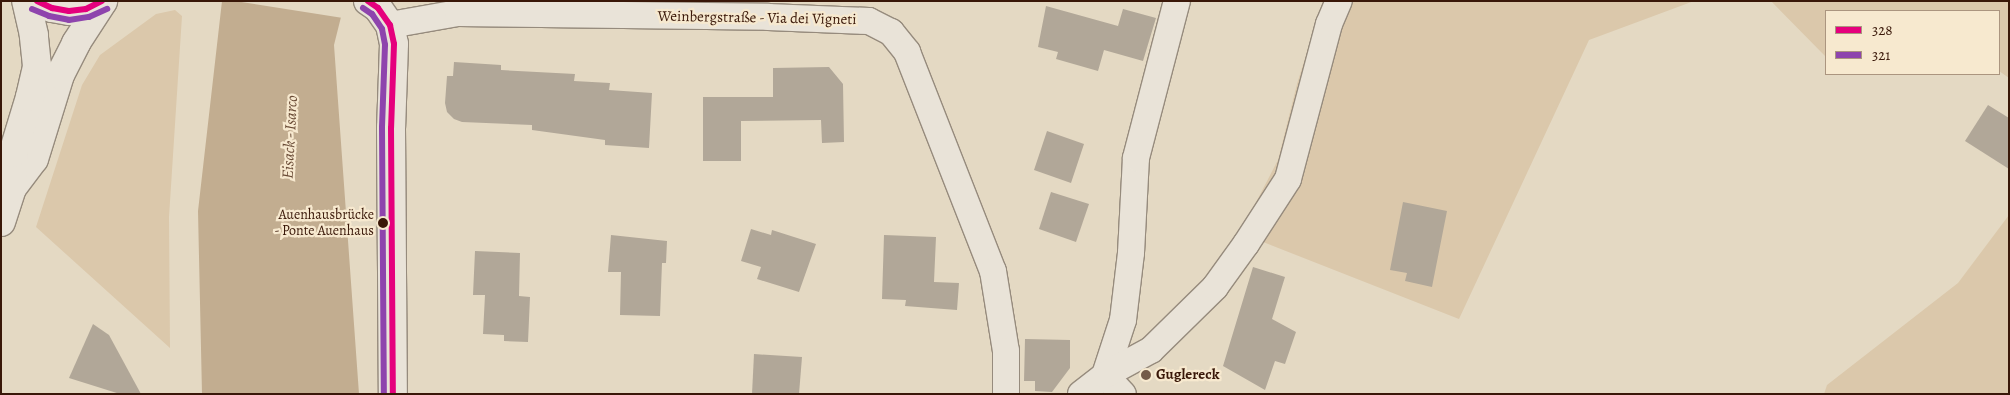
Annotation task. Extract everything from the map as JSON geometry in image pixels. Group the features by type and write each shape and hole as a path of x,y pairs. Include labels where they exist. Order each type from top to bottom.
{"main road":[{"path":"1,222 12,188 13,153 30,97 36,66 34,35 26,1"},
{"path":"36,1 52,8 69,11 86,9 102,2"},
{"path":"368,1 378,8 390,25 394,44 391,128 393,394"},
{"path":"12,188 34,159 60,75 76,43 102,2"}],"street":[{"path":"1105,375 1123,320 1131,253 1136,158 1177,1"},
{"path":"1081,394 1105,375 1151,350 1215,287 1246,244 1288,179 1329,24 1339,1"},
{"name":"Weinbergstraße - Via dei Vigneti","path":"390,25 458,13 519,8 767,9 870,21 891,32 907,52 993,270 1006,351 1006,394"},
{"path":"1105,375 1123,394"}],"shaded area":[{"path":"1323,1 1694,1 1589,40 1459,319 1240,233 1278,160 1297,84"},
{"path":"1771,1 2009,1 2009,78 2000,72 2000,10 1825,10 1825,56"},
{"path":"175,10 182,16 169,217 170,348 36,227 82,85 100,55 156,14"},
{"path":"2009,215 2009,394 1824,394 1827,385 1958,283"}],"water":[{"name":"Eisack - Isarco","path":"222,1 345,1 334,45 359,394 202,394 198,211"}],"pier":[{"path":"235,1 347,1 343,18"}],"building":[{"path":"1046,6 1118,26 1123,9 1156,18 1143,61 1104,50 1098,71 1056,59 1058,52 1038,47"},
{"path":"454,62 501,65 501,70 575,74 574,81 610,83 609,90 652,93 649,148 605,145 605,140 532,130 532,125 462,122 454,119 447,112 445,103 447,76 453,76"},
{"path":"829,67 843,84 844,142 822,143 821,120 741,121 741,161 703,161 703,97 773,97 773,68"},
{"path":"1988,105 2009,118 2009,169 1965,141"},
{"path":"1047,131 1084,144 1071,183 1034,170"},
{"path":"1051,192 1089,204 1076,242 1039,229"},
{"path":"1403,202 1447,211 1432,287 1405,281 1407,273 1390,270"},
{"path":"751,229 771,235 772,230 816,244 799,292 757,279 761,267 741,261"},
{"path":"611,235 667,241 666,263 662,263 660,316 620,315 621,272 608,272"},
{"path":"884,235 936,237 934,282 959,283 957,310 905,306 906,300 882,299"},
{"path":"475,251 520,253 519,296 530,297 528,342 504,341 504,335 483,334 485,295 473,295"},
{"path":"1253,267 1285,277 1272,319 1296,332 1285,364 1275,361 1265,390 1223,366"},
{"path":"93,324 109,335 141,394 120,394 69,378"},
{"path":"1025,339 1070,340 1070,368 1052,392 1035,391 1035,381 1024,381"},
{"path":"754,354 802,357 799,394 752,394"}],"transit line":[{"name":"328","path":"37,1 52,8 69,11 86,9 102,1"},
{"name":"328","path":"368,1 378,8 390,25 394,44 391,128 393,394"},
{"name":"321","path":"363,8 372,14 382,29 385,45 382,128 384,394"},
{"name":"321","path":"32,9 49,16 69,20 89,17 107,9"}],"place":[{"name":"Auenhausbrücke - Ponte Auenhaus","path":"383,223"},
{"name":"Guglereck","path":"1146,375"}]}
